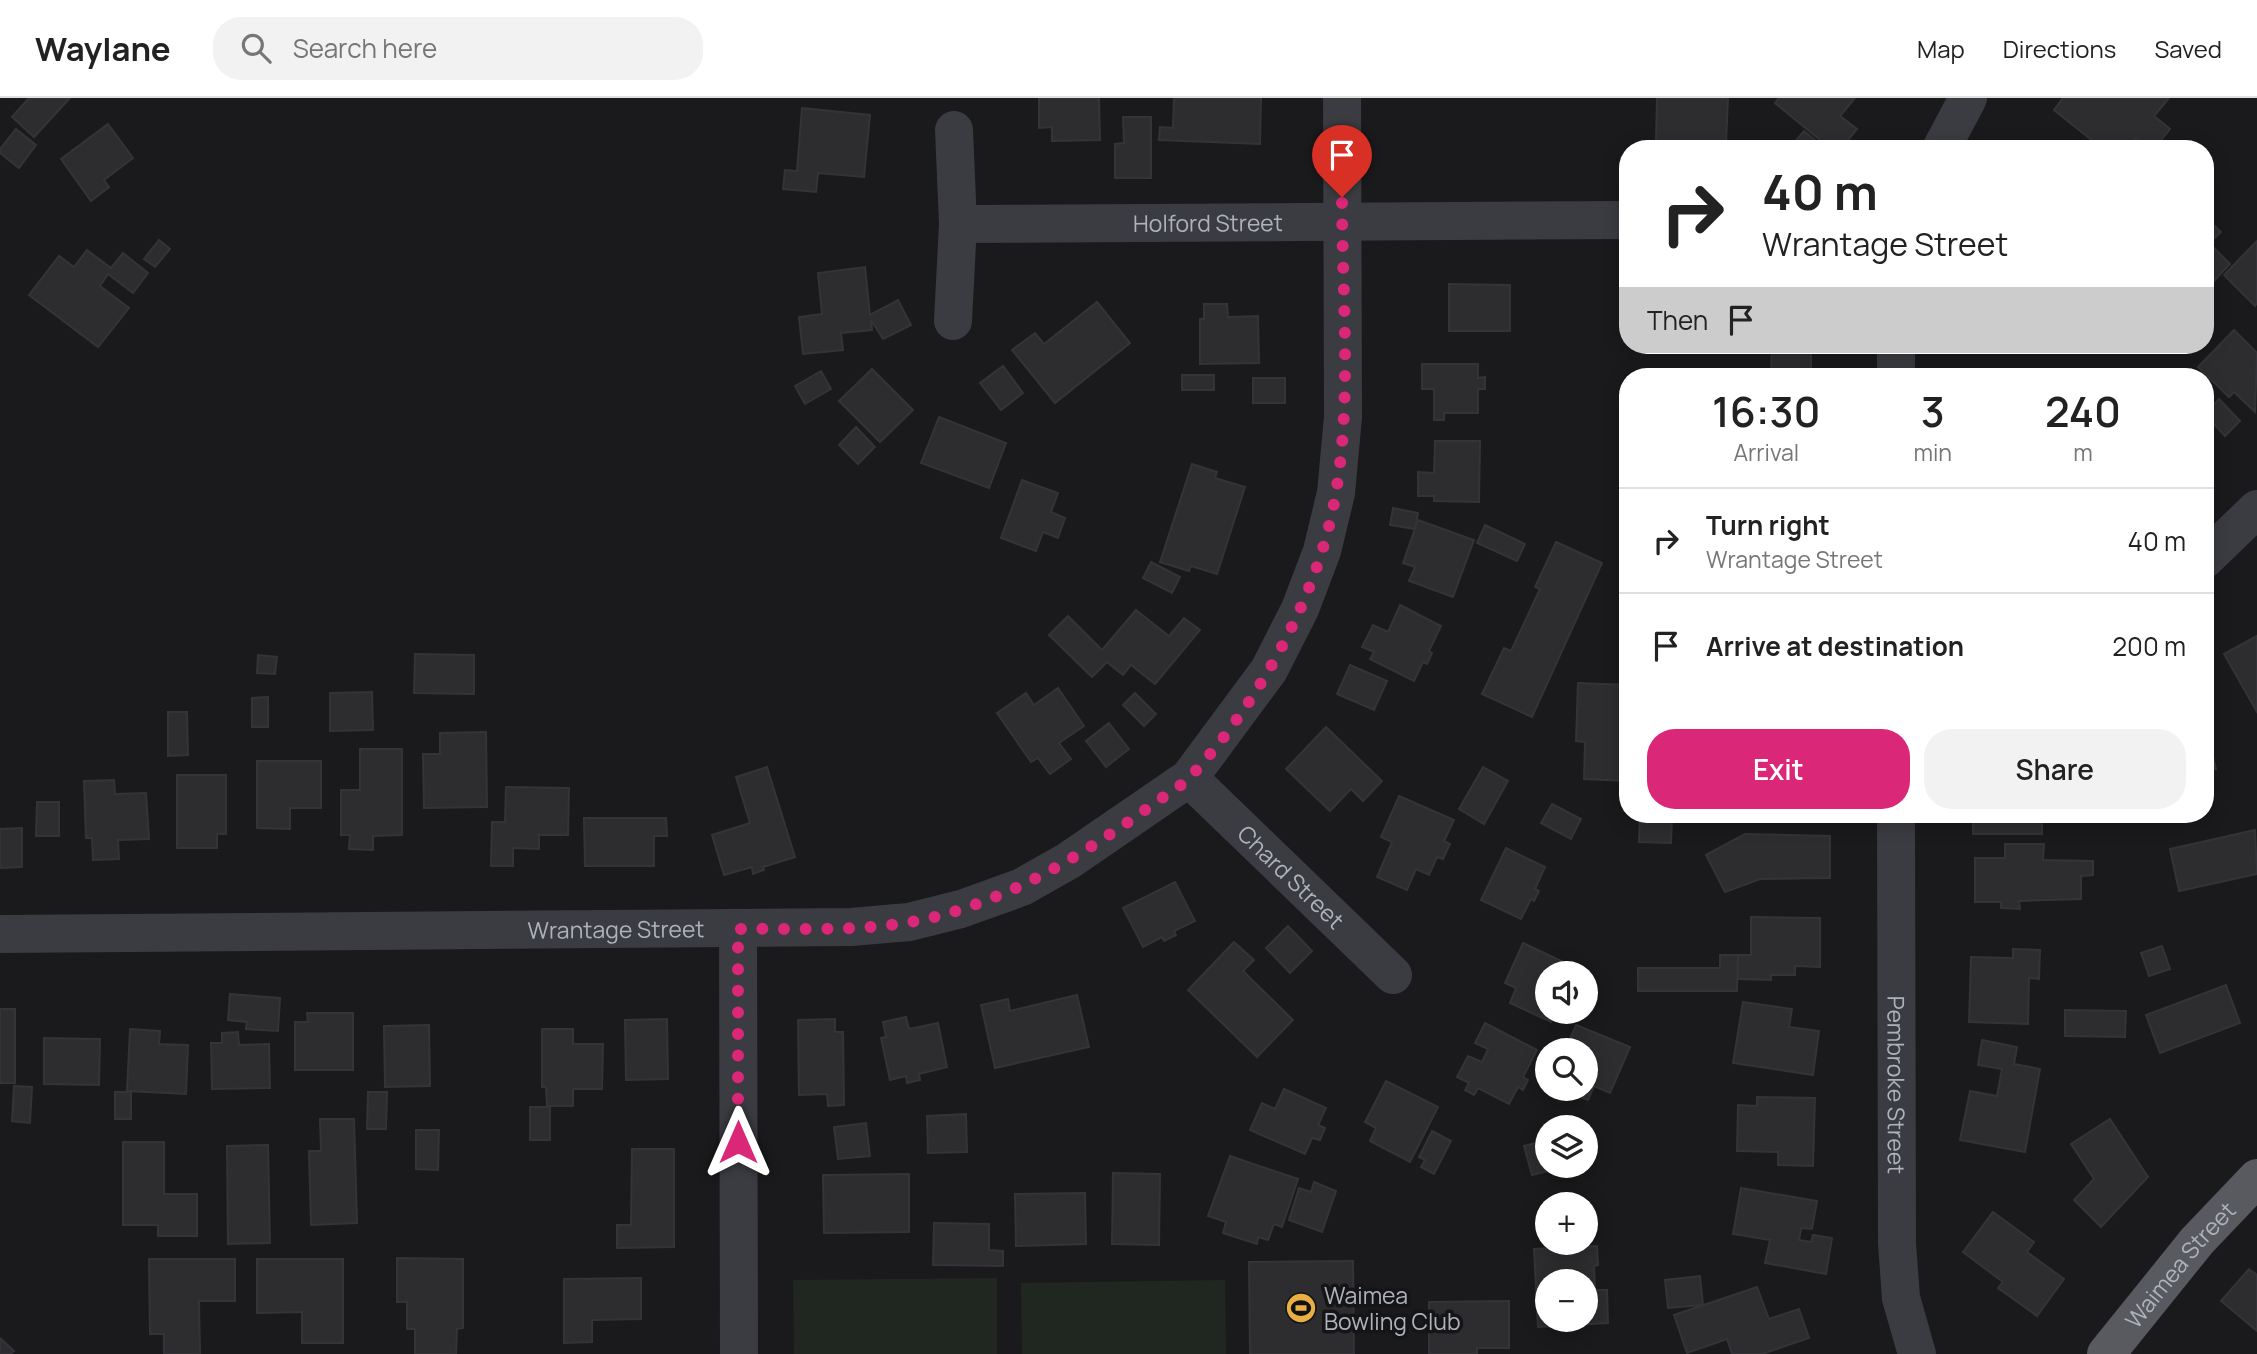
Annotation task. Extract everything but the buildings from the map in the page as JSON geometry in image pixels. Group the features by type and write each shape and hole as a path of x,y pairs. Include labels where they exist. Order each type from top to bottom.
{"main road":[{"name":"Waimea Street","path":"2106,1354 2197,1241 2257,1178"}],"street":[{"name":"Wrantage Street","path":"0,934 738,929 898,923 961,909 1022,887 1068,861 1189,778 1269,670 1300,609 1322,551 1336,493 1343,417 1342,98"},
{"path":"1946,140 1968,98"},
{"path":"953,321 958,224 954,130"},
{"name":"Holford Street","path":"958,224 1619,220"},
{"path":"2214,550 2257,509"},
{"name":"Chard Street","path":"1189,778 1393,975"},
{"name":"Pembroke Street","path":"1896,823 1896,1242 1901,1298 1917,1354"},
{"path":"738,929 739,1354"}],"shaded area":[{"path":"997,1278 997,1354 794,1354 793,1280"},
{"path":"1225,1280 1226,1354 1022,1354 1021,1283"}],"place":[{"name":"Waimea Bowling Club","path":"1301,1308"}],"route":[{"path":"738,1142 738,929 851,927 909,922 961,909 1022,887 1109,835 1189,778 1269,670 1300,609 1322,551 1336,493 1343,417 1342,197"}]}
